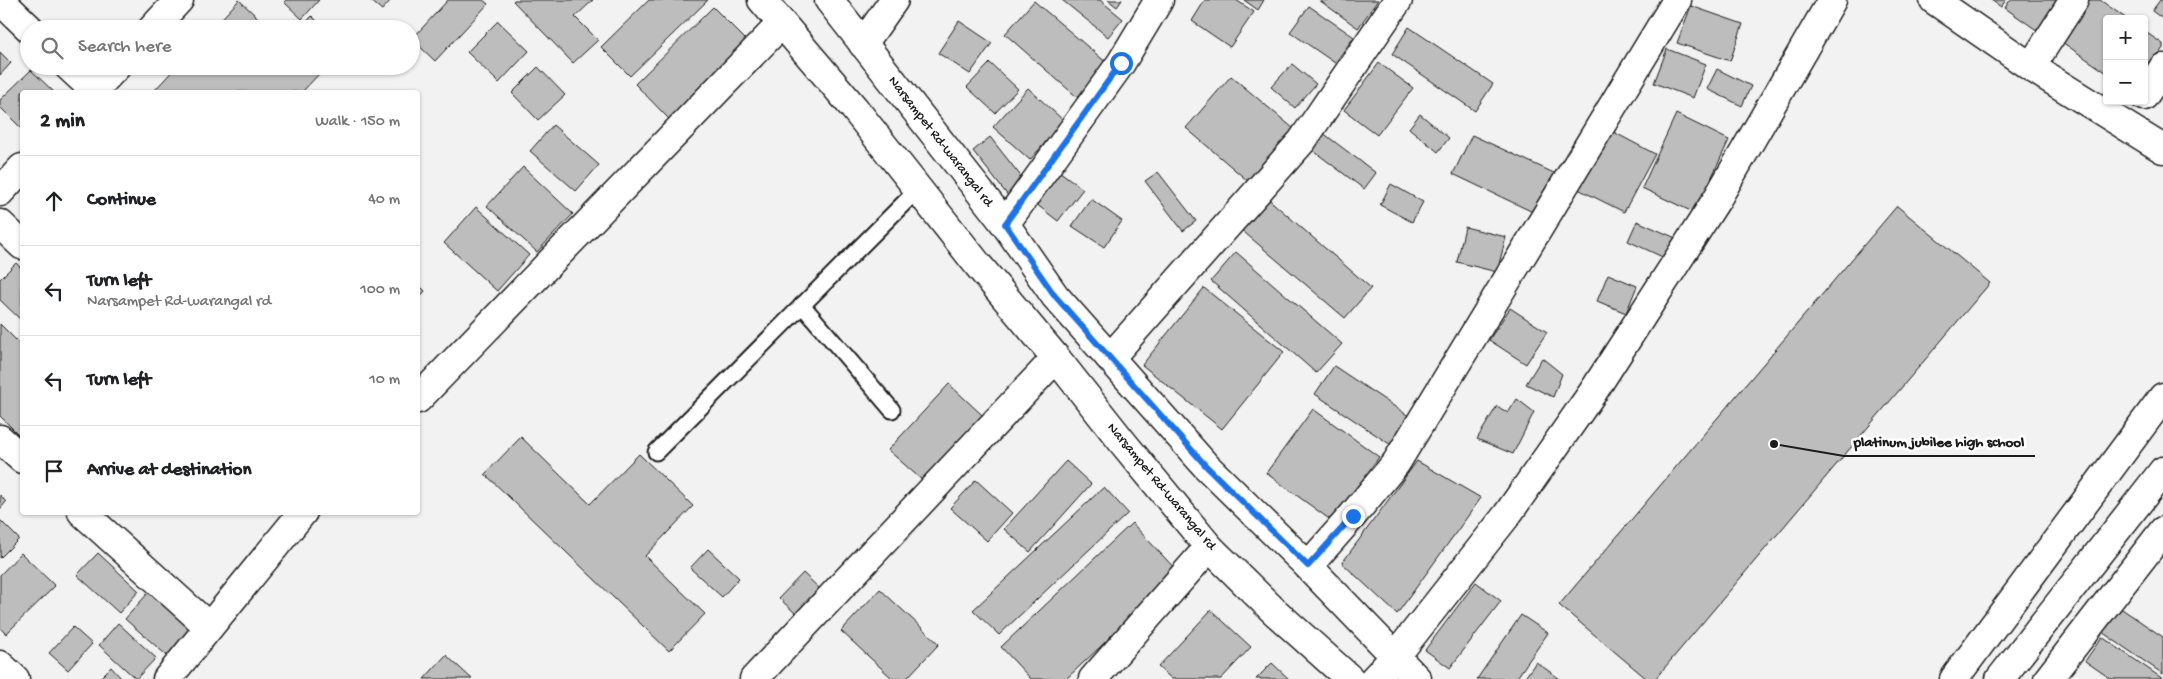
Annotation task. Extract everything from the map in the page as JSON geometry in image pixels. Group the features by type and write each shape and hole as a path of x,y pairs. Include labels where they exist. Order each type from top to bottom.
{"street":[{"path":"0,0 21,20"},
{"path":"160,20 179,0"},
{"name":"Narsampet Rd-warangal rd","path":"762,0 854,108 978,265 1209,547 1273,610 1350,679"},
{"name":"Narsampet Rd-warangal rd","path":"829,0 1005,224 1055,296 1206,466 1308,566 1417,679"},
{"path":"863,44 894,0"},
{"path":"1005,224 1121,63 1159,0"},
{"path":"1110,358 1302,141 1398,0"},
{"path":"1308,566 1353,516 1396,462 1677,0"},
{"path":"1374,679 1395,657 1507,515 1593,392 1717,200 1832,0"},
{"path":"1934,0 2031,67 2163,149"},
{"path":"2031,67 2074,0"},
{"path":"420,393 781,24"},
{"path":"2148,90 2163,68"},
{"path":"77,75 92,90"},
{"path":"96,90 108,75"},
{"path":"2125,125 2138,105"},
{"path":"1,189 20,170"},
{"path":"0,224 20,243"},
{"path":"754,679 1056,358"},
{"path":"1954,679 2163,397"},
{"path":"0,439 20,457"},
{"path":"2000,679 2163,471"},
{"path":"85,515 209,627"},
{"path":"167,679 301,515"},
{"path":"2048,679 2163,531"},
{"path":"1093,679 1209,547"},
{"path":"0,665 15,679"}],"lane":[{"path":"656,452 918,189"},
{"path":"802,305 892,410"}],"building":[{"path":"239,0 260,20 220,20"},
{"path":"286,0 319,0 302,19 284,2"},
{"path":"370,0 391,0 382,10"},
{"path":"448,0 483,0 488,4 435,61 420,47 420,30"},
{"path":"514,0 593,0 575,17 598,40 573,63"},
{"path":"649,0 708,0 630,76 601,47"},
{"path":"1062,0 1100,0 1123,19 1108,37"},
{"path":"1108,0 1122,0 1117,7"},
{"path":"1205,0 1236,0 1254,12 1230,47 1192,21"},
{"path":"1244,0 1264,0 1258,10"},
{"path":"1319,0 1378,0 1358,28"},
{"path":"1991,0 2006,0 2001,7"},
{"path":"2010,0 2059,0 2038,31 2005,8"},
{"path":"2087,0 2100,0 2121,15 2103,15 2103,70 2059,40"},
{"path":"2160,0 2163,0 2163,19 2152,11"},
{"path":"1034,1 1108,64 1078,98 1005,34"},
{"path":"1309,6 1354,37 1335,63 1290,32"},
{"path":"1691,6 1743,24 1730,61 1677,43"},
{"path":"713,7 748,42 669,119 635,84"},
{"path":"498,21 529,51 499,83 467,52"},
{"path":"959,21 992,43 970,74 938,53"},
{"path":"1409,27 1493,84 1475,111 1392,54"},
{"path":"2148,34 2163,44 2163,48 2148,69"},
{"path":"1667,49 1706,64 1693,98 1654,83"},
{"path":"0,52 11,63 0,75"},
{"path":"990,63 1018,89 995,113 967,87"},
{"path":"1379,63 1413,88 1377,135 1344,110"},
{"path":"1292,64 1316,84 1295,108 1271,87"},
{"path":"538,67 565,95 538,120 512,93"},
{"path":"1717,69 1751,86 1742,106 1707,89"},
{"path":"26,75 36,75 52,90 20,90 20,127 0,107 0,100"},
{"path":"169,75 318,75 304,90 155,90"},
{"path":"1231,76 1300,134 1255,187 1186,128"},
{"path":"1028,88 1064,121 1030,160 993,127"},
{"path":"1420,114 1449,138 1438,152 1409,128"},
{"path":"1676,114 1729,140 1695,213 1642,188"},
{"path":"553,125 599,165 576,191 530,151"},
{"path":"1606,128 1655,154 1624,212 1574,187"},
{"path":"1319,130 1376,173 1364,189 1307,146"},
{"path":"1472,135 1556,174 1537,214 1453,174"},
{"path":"990,137 1027,184 1009,197 973,151"},
{"path":"1051,165 1083,189 1058,221 1027,197"},
{"path":"523,167 573,214 537,252 487,206"},
{"path":"1158,172 1196,221 1183,231 1145,181"},
{"path":"1391,184 1423,202 1412,222 1380,205"},
{"path":"1265,196 1371,288 1345,318 1238,227"},
{"path":"1091,199 1122,221 1104,247 1072,226"},
{"path":"1897,206 1990,283 1655,679 1647,679 1559,605"},
{"path":"476,207 529,255 497,291 444,243"},
{"path":"1637,221 1678,239 1669,260 1628,241"},
{"path":"1465,227 1506,237 1497,272 1457,262"},
{"path":"1236,252 1342,344 1316,373 1211,281"},
{"path":"16,263 20,267 20,319 0,300 0,279"},
{"path":"1608,274 1637,286 1626,313 1597,301"},
{"path":"420,286 425,291 420,297"},
{"path":"1204,288 1284,352 1222,429 1142,365"},
{"path":"1510,308 1547,332 1526,364 1489,340"},
{"path":"0,324 20,344 20,436 0,416"},
{"path":"1542,358 1562,374 1553,397 1526,384"},
{"path":"1334,366 1419,423 1400,451 1315,394"},
{"path":"949,384 982,415 922,480 888,450"},
{"path":"1517,399 1534,412 1513,454 1477,439 1497,406 1508,413"},
{"path":"1313,409 1379,457 1332,521 1266,473"},
{"path":"521,437 590,504 639,454 693,506 645,556 705,614 669,651 485,474"},
{"path":"1066,461 1091,484 1030,552 1004,529"},
{"path":"1417,461 1481,498 1397,614 1342,563"},
{"path":"976,480 1012,513 987,541 950,508"},
{"path":"1104,487 1128,513 999,635 973,610"},
{"path":"0,495 6,502 0,509"},
{"path":"0,520 19,539 0,558"},
{"path":"1132,523 1179,573 1066,679 1031,679 1001,647"},
{"path":"708,549 739,578 722,597 690,568"},
{"path":"21,553 55,586 6,634 0,628 0,575"},
{"path":"98,553 139,591 119,613 77,575"},
{"path":"803,573 820,589 796,614 779,598"},
{"path":"1476,582 1501,601 1450,668 1425,650"},
{"path":"880,589 939,644 906,679 893,679 841,631"},
{"path":"149,592 196,634 172,660 125,619"},
{"path":"2116,605 2163,637 2163,674 2099,630"},
{"path":"1211,610 1251,647 1221,679 1172,679 1158,667"},
{"path":"1521,615 1548,633 1516,679 1477,679"},
{"path":"118,623 156,658 136,679 99,645"},
{"path":"73,627 92,644 68,670 49,653"},
{"path":"2102,637 2163,679 2111,679 2085,661"},
{"path":"446,655 472,679 424,679"},
{"path":"1536,662 1560,679 1524,679"},
{"path":"1272,663 1289,679 1256,679"},
{"path":"111,667 122,679 99,679"}],"place":[{"name":"platinum jubilee high school","path":"1774,444"}],"route":[{"path":"1121,63 1005,224 1055,296 1206,466 1308,566 1353,516"}]}
